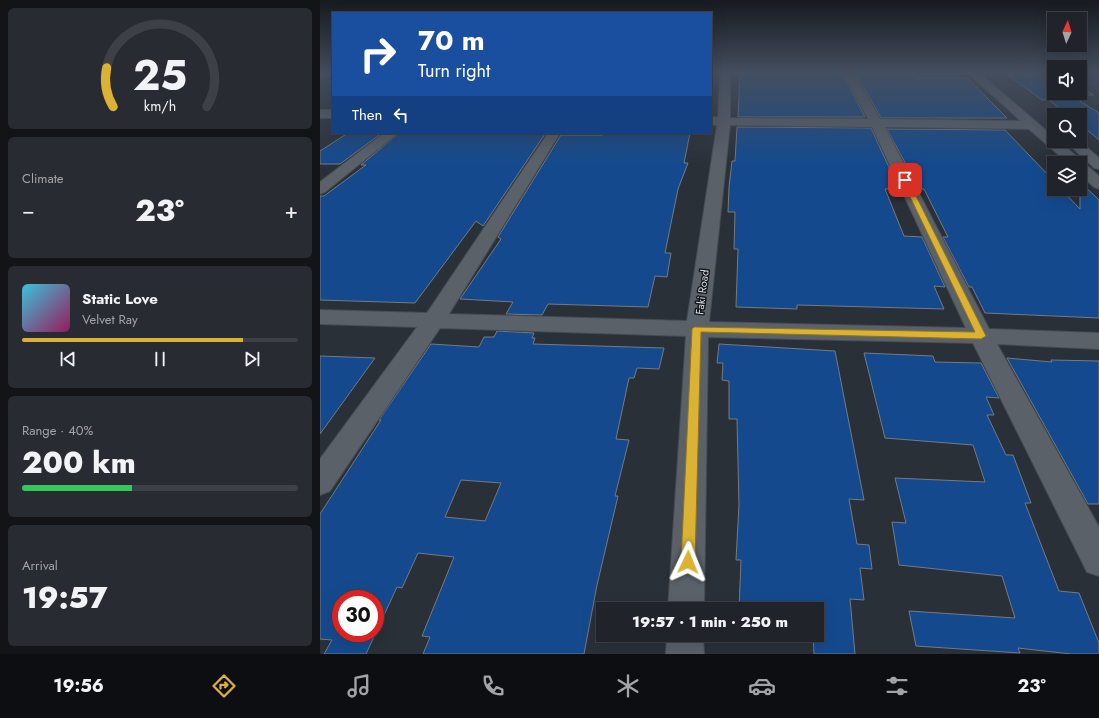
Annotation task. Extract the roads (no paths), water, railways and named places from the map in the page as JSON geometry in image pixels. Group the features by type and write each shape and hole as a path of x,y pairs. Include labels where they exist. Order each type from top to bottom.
{"street":[{"name":"Faki Road","path":"686,602 697,329 720,103"},
{"path":"865,103 981,336 1099,560"},
{"path":"1008,103 1068,156"},
{"path":"320,114 332,114"},
{"path":"717,121 877,124 1033,124"},
{"path":"320,189 391,134"},
{"path":"320,482 434,320 553,134"},
{"path":"1080,148 1099,165"},
{"path":"1087,173 1099,184"},
{"path":"320,174 338,175"},
{"path":"320,317 981,336 1099,341"},
{"path":"685,642 685,654"}]}
